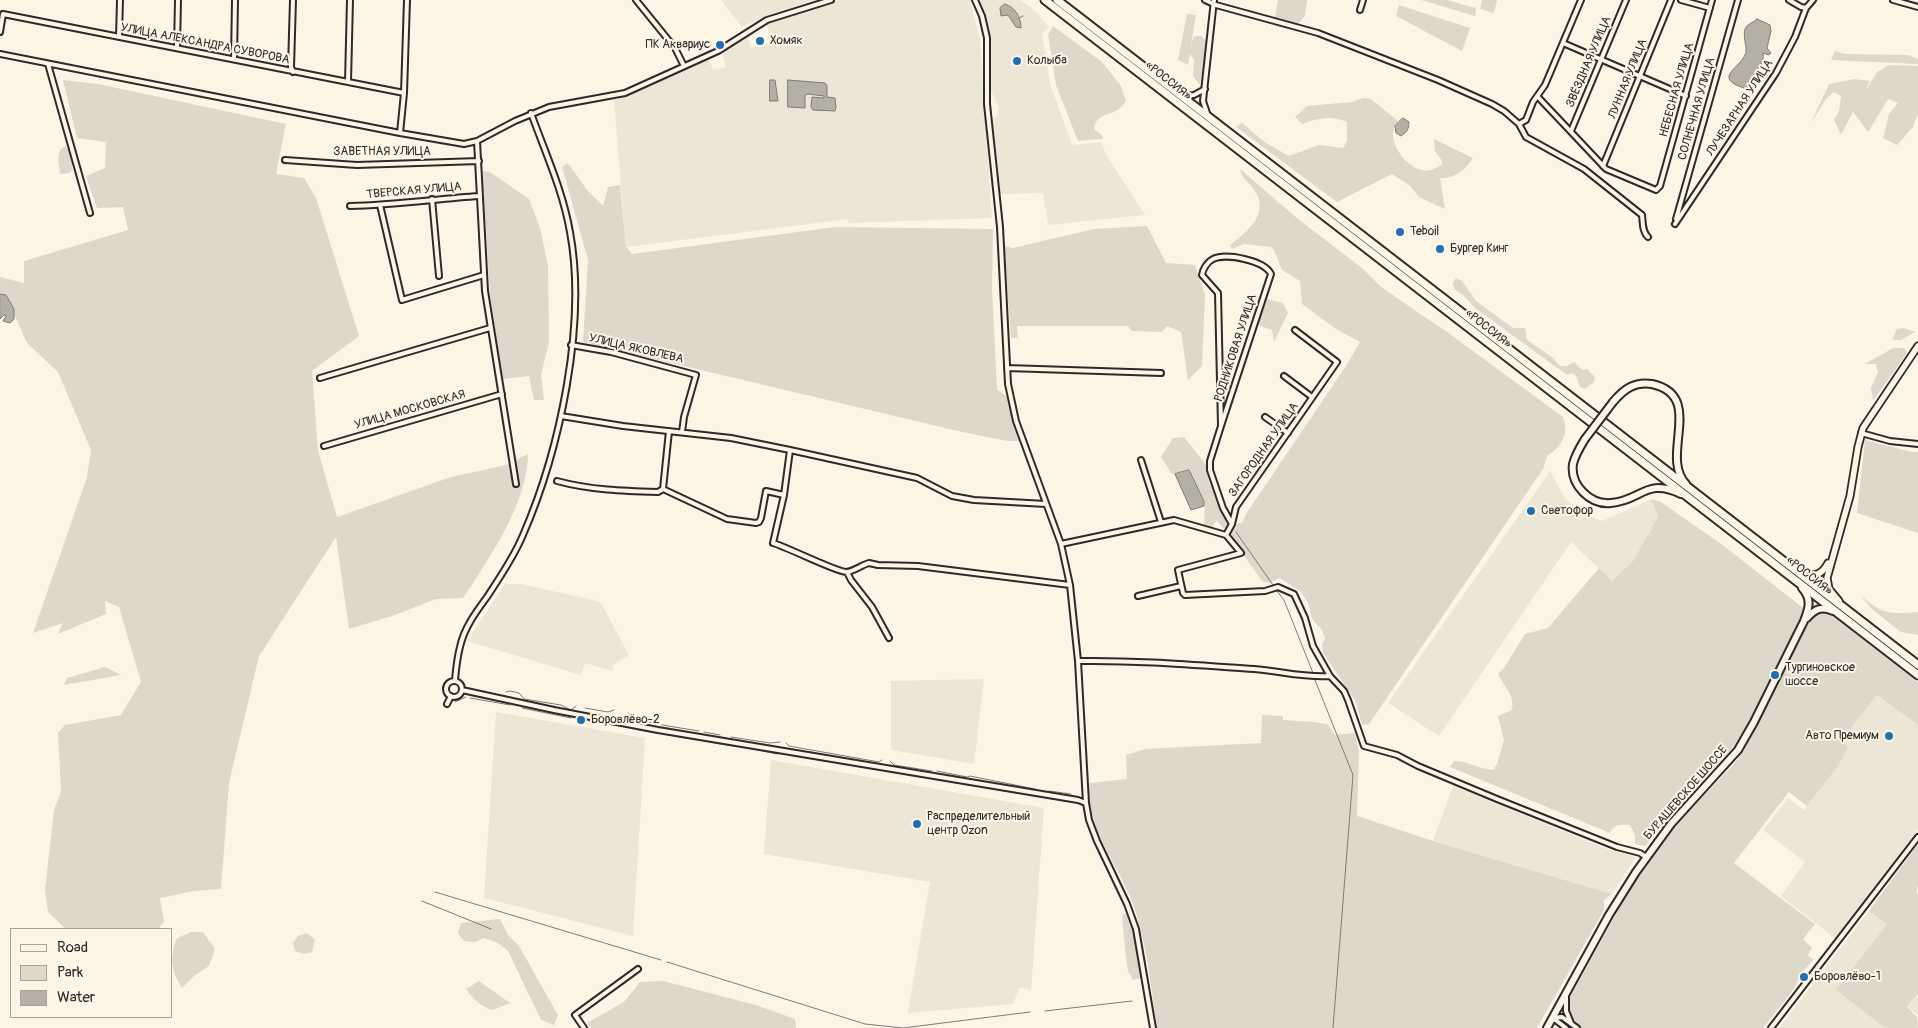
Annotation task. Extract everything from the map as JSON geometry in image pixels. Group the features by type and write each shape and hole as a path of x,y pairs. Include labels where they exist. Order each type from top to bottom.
{"highway":[{"name":"«РОССИЯ»","path":"1045,0 1691,495 1788,565 1918,675"},
{"name":"«РОССИЯ»","path":"1057,0 1180,94 1691,495 1796,581 1918,665"}],"main road":[{"path":"1844,613 1827,585 1827,578 1850,496 1861,432 1868,418 1918,346"},
{"path":"1642,383 1663,388 1673,396 1679,407 1680,418 1676,454 1677,466 1682,480 1691,495 1656,488 1646,490 1615,503 1600,502 1592,499 1577,484 1573,471 1576,456 1585,439 1613,402 1627,388 1642,383"},
{"path":"1788,565 1807,575 1816,575 1825,569 1832,555"},
{"name":"БУРАШЕВСКОЕ ШОССЕ","path":"1547,1028 1609,915 1646,857 1685,807 1738,750 1762,706 1809,607 1809,599 1806,592 1796,581"},
{"path":"1804,621 1813,612 1821,608 1844,613"}],"street":[{"path":"119,37 120,0"},
{"path":"177,47 178,0"},
{"path":"234,59 235,0"},
{"path":"292,72 293,0"},
{"path":"348,82 350,0"},
{"path":"400,133 404,93 407,0"},
{"path":"636,0 675,48 684,66"},
{"path":"0,54 464,144 478,141 531,113 549,107 625,93 718,51 767,20 831,0"},
{"path":"975,0 982,16 987,38 987,104 1000,227 1007,368 1012,408 1061,544 1070,585 1078,661 1086,803 1089,820 1096,841 1127,904 1136,929 1152,1028"},
{"path":"1205,0 1214,1 1216,5 1318,33 1438,80 1492,104 1504,111 1519,124 1526,137 1584,169 1642,215 1644,234 1648,237"},
{"path":"1360,10 1363,0"},
{"path":"1519,124 1526,120 1533,102 1545,85 1581,0"},
{"name":"ЗВЁЗДНАЯ УЛИЦА","path":"1571,131 1626,0"},
{"name":"ЛУННАЯ УЛИЦА","path":"1603,166 1671,0"},
{"path":"1681,0 1710,8"},
{"name":"НЕБЕСНАЯ УЛИЦА","path":"1603,166 1654,190 1660,186 1712,0"},
{"name":"СОЛНЕЧНАЯ УЛИЦА","path":"1675,224 1738,0"},
{"path":"1789,0 1806,8"},
{"name":"ЛУЧЕЗАРНАЯ УЛИЦА","path":"1675,224 1776,73 1795,37 1806,8 1814,0"},
{"path":"1897,0 1918,7"},
{"path":"1211,119 1203,104 1214,1"},
{"name":"УЛИЦА АЛЕКСАНДРА СУВОРОВА","path":"0,32 3,14 404,93"},
{"path":"1563,43 1686,96"},
{"path":"48,64 90,214"},
{"path":"1180,94 1191,96 1205,89"},
{"path":"1538,97 1603,166"},
{"path":"455,680 460,647 466,629 506,567 523,535 544,478 567,388 575,303 575,272 570,230 560,192 531,113"},
{"path":"478,141 484,275 490,328 516,484"},
{"name":"ЗАВЕТНАЯ УЛИЦА","path":"285,160 357,165 478,160"},
{"name":"ТВЕРСКАЯ УЛИЦА","path":"350,206 380,206 432,199 479,196"},
{"path":"432,199 438,276"},
{"path":"380,206 402,300 484,275"},
{"name":"РОДНИКОВАЯ УЛИЦА","path":"1221,426 1218,292 1202,276 1202,273 1212,260 1244,259 1260,263 1268,268 1270,276 1221,426 1212,453 1210,470 1223,508 1232,524"},
{"path":"320,378 490,328"},
{"name":"ЗАГОРОДНАЯ УЛИЦА","path":"1226,535 1232,524 1236,508 1337,362 1295,330"},
{"name":"УЛИЦА ЯКОВЛЕВА","path":"571,345 611,352 696,375 684,417 682,432"},
{"path":"1007,368 1161,373"},
{"path":"1284,376 1312,397"},
{"name":"УЛИЦА МОСКОВСКАЯ","path":"324,446 502,394"},
{"path":"561,416 623,426 731,438 790,450 917,478 952,496 974,500 1046,504"},
{"path":"1265,417 1288,433"},
{"path":"663,489 669,431"},
{"path":"1861,432 1890,441 1918,444"},
{"path":"790,450 784,495 773,543 847,572 872,607 889,638"},
{"path":"1141,460 1161,522"},
{"path":"557,481 576,486 619,491 658,492 663,489"},
{"path":"663,489 727,519 756,523 761,518 766,491 784,495"},
{"path":"1061,544 1174,520 1226,535 1241,553 1178,570 1182,593 1185,595 1266,591 1278,587 1294,594 1313,646 1330,676 1344,691 1364,746 1397,755 1418,766 1497,799 1617,847 1640,853 1646,857"},
{"path":"847,572 869,562 878,565 918,566 1070,585"},
{"path":"1138,596 1181,586"},
{"path":"1078,661 1131,660 1260,670 1306,676 1330,676"},
{"path":"455,680 460,683 462,690 457,696 451,696 447,693 448,682 455,680"},
{"path":"439,686 446,688"},
{"path":"462,690 539,708 658,730 1078,800 1086,803"},
{"path":"447,704 451,696"},
{"path":"1771,1028 1918,837"},
{"path":"584,1028 573,1013 638,969"},
{"path":"1567,993 1565,1008 1571,1023"},
{"path":"1553,1018 1562,1018 1577,1028"},
{"path":"1553,1018 1566,1028"}],"shaded area":[{"path":"721,0 815,0 773,13 742,27"},
{"path":"839,0 970,0 980,39 992,218 849,223 848,219 626,247 614,100 709,59 713,70 726,67 722,51 747,36 752,48 772,42 766,22"},
{"path":"974,0 1020,0 1033,9 1049,27 1042,33 1050,84 1072,145 1101,142 1107,156 1145,215 1048,225 1043,193 998,194 993,119 997,116 999,108 988,84 987,38"},
{"path":"1550,471 1565,498 1584,514 1602,521 1651,499 1658,517 1633,561 1612,581 1571,542 1439,736 1388,703"},
{"path":"505,584 520,584 601,603 629,655 614,664 612,671 585,663 581,675 467,641"},
{"path":"984,679 974,764 891,750 891,681"},
{"path":"1877,695 1918,725 1918,829 1836,939 1781,896 1805,862 1763,830 1788,798 1804,810 1839,765 1848,747 1841,741"},
{"path":"496,712 645,738 633,936 484,898"},
{"path":"771,760 1044,808 1031,991 1020,987 1013,1004 908,1013 930,882 764,854"},
{"path":"1453,786 1607,849 1636,857 1612,894 1433,841"},
{"path":"1869,911 1887,924 1836,990 1887,1028 1779,1028"},
{"path":"1918,995 1918,1015 1908,1007"}],"green space":[{"path":"1278,0 1307,0 1305,16 1298,24 1275,18"},
{"path":"1421,0 1447,0 1476,8 1475,16"},
{"path":"1482,0 1497,0 1494,13 1480,9"},
{"path":"1399,5 1470,28 1462,51 1396,16"},
{"path":"1187,14 1196,15 1190,51 1193,38 1196,36 1201,36 1207,41 1200,85 1193,76 1194,60 1190,54 1188,65 1178,60"},
{"path":"1053,26 1102,62 1121,86 1126,101 1118,110 1099,119 1095,125 1094,129 1103,136 1102,139 1078,141 1056,85 1048,34"},
{"path":"1835,51 1845,54 1908,55 1918,59 1918,64 1831,60"},
{"path":"1889,65 1918,66 1918,114 1913,127 1897,145 1883,138 1889,114 1898,103 1888,99 1868,132 1853,112 1841,135 1834,120 1839,111 1841,96 1834,92 1826,99 1811,123 1829,84 1854,79 1870,81 1864,93 1877,72"},
{"path":"63,80 98,84 286,124 276,174 304,178 316,198 359,336 312,371 318,450 337,517 451,477 506,465 528,454 522,491 514,510 495,548 463,598 436,599 395,615 349,629 336,537 259,656 229,783 221,889 194,891 160,898 164,922 159,928 65,928 48,912 45,890 54,810 61,791 58,733 65,725 121,715 141,682 119,607 105,601 106,614 58,634 63,623 33,633 87,477 91,450 58,372 27,343 14,314 14,309 6,295 0,295 0,277 24,283 24,261 128,230 123,207 97,208 86,176 105,168 106,142 77,138"},
{"path":"1364,98 1371,99 1398,121 1393,132 1393,139 1399,153 1417,169 1431,170 1442,164 1435,151 1434,139 1473,158 1460,172 1450,177 1440,178 1445,209 1419,197 1409,185 1392,174 1337,202 1236,127 1242,123 1266,143 1289,156 1319,145 1343,148 1347,141 1347,122 1324,118 1302,124 1295,117 1307,106 1352,102"},
{"path":"65,146 71,152 72,170 70,173 60,174 58,158"},
{"path":"568,163 587,190 603,206 608,187 620,185 626,247 632,254 835,227 993,229 992,289 997,389 1007,397 1020,441 1007,441 958,431 583,342 588,260 562,167"},
{"path":"1240,169 1298,219 1362,268 1380,286 1443,329 1563,417 1565,423 1563,440 1547,456 1543,469 1369,724 1362,725 1356,702 1323,653 1322,645 1325,638 1322,630 1312,619 1308,603 1301,592 1280,578 1269,583 1262,581 1230,536 1238,523 1242,523 1246,514 1346,366 1360,342 1336,329 1302,304 1300,281 1282,270 1274,250 1270,247 1244,244 1232,249 1230,245 1250,228 1255,221 1260,205 1253,188"},
{"path":"482,171 490,172 529,199 540,228 548,266 549,342 541,375 544,400 534,400 529,376 502,379 490,294"},
{"path":"1147,226 1166,263 1195,265 1205,295 1202,366 1188,380 1181,332 1167,326 1162,332 1131,331 1128,326 1017,326 1018,338 1011,338 1004,246 1013,248 1094,229"},
{"path":"1456,278 1462,281 1476,301 1513,328 1525,328 1527,340 1552,357 1560,366 1566,366 1574,362 1582,370 1587,369 1595,377 1594,382 1585,389 1580,387 1576,376 1572,373 1567,375 1475,308 1463,295 1454,289 1453,283"},
{"path":"1267,299 1283,303 1288,313 1274,342 1272,330 1258,325"},
{"path":"1904,328 1915,332 1901,340 1892,340 1897,329"},
{"path":"1893,348 1904,348 1907,353 1873,401 1871,388 1878,372 1876,364 1865,364"},
{"path":"1184,437 1206,465 1209,482 1230,524 1224,529 1216,520 1212,528 1204,526 1205,501 1188,469 1172,474 1161,457 1173,438"},
{"path":"1865,440 1918,452 1918,533 1857,513"},
{"path":"1651,499 1661,502 1724,546 1803,608 1799,621 1747,725 1734,746 1645,846 1635,844 1635,835 1630,825 1616,826 1610,833 1450,767 1454,761 1459,761 1493,770 1497,764 1504,740 1498,716 1512,710 1513,705 1510,695 1498,674 1504,668 1525,634 1548,628 1599,568 1612,581 1633,561 1658,517"},
{"path":"1860,595 1881,610 1887,612 1918,612 1918,635 1901,632 1873,610"},
{"path":"1819,611 1828,612 1835,617 1918,682 1918,725 1877,695 1841,741 1848,747 1839,765 1807,806 1789,792 1734,863 1815,924 1803,939 1812,948 1808,955 1813,960 1801,974 1794,989 1763,1028 1582,1028 1571,1017 1568,1010 1568,1001 1628,892 1674,827 1735,763 1744,750 1806,627 1812,617"},
{"path":"105,667 121,675 64,685 67,678"},
{"path":"1262,715 1283,716 1283,720 1327,724 1335,735 1355,733 1359,752 1357,816 1433,841 1612,894 1604,900 1604,910 1537,1028 1157,1028 1148,965 1138,919 1129,894 1103,844 1095,824 1089,798 1090,783 1127,779 1126,755 1145,749 1261,743"},
{"path":"1918,844 1918,885 1916,893 1918,894 1918,994 1907,1007 1917,1017 1918,1028 1887,1028 1836,990 1887,924 1869,911"},
{"path":"1126,913 1136,940 1141,978 1133,980 1128,971 1126,958 1122,915"},
{"path":"500,919 508,935 519,946 558,1015 554,1025 541,1020 508,951 498,943 484,938 475,942 464,941 458,933 461,923"},
{"path":"191,932 203,932 215,949 209,966 194,976 182,988 173,969 172,958 177,938"},
{"path":"307,933 315,940 312,952 304,954 295,951 293,943 298,936"},
{"path":"479,981 510,1003 493,1010 481,1005 466,989"},
{"path":"663,981 756,1005 795,1019 796,1028 591,1028 587,1023 624,1002 640,982"}],"water":[{"path":"1005,4 1012,7 1017,13 1021,28 1016,27 1008,15 1001,16 1000,8"},
{"path":"1757,19 1770,25 1771,31 1767,48 1771,53 1769,55 1763,53 1761,64 1748,82 1750,85 1744,88 1734,84 1729,76 1746,52 1745,29"},
{"path":"770,80 775,80 778,101 770,101"},
{"path":"788,80 825,83 827,85 827,97 835,98 835,111 813,110 811,107 812,97 824,98 824,96 808,94 805,95 805,108 788,107"},
{"path":"1403,118 1409,124 1405,133 1401,136 1396,133 1395,126"},
{"path":"0,294 6,295 14,309 14,319 10,323 3,321 6,316 4,315 0,319"},
{"path":"1189,470 1204,501 1204,506 1191,510 1175,474"}],"waterway":[{"path":"1019,18 1023,16"},
{"path":"1236,532 1273,585"},
{"path":"1234,594 1277,591 1284,600 1313,673"},
{"path":"1315,680 1353,775 1333,1028"},
{"path":"506,692 519,693 524,699 561,705 571,710 576,706"},
{"path":"455,702 466,697"},
{"path":"470,698 510,705"},
{"path":"522,708 571,718"},
{"path":"585,708 608,712 614,710"},
{"path":"629,713 631,719 655,723"},
{"path":"589,721 627,727"},
{"path":"662,725 699,731"},
{"path":"639,730 657,733"},
{"path":"704,732 720,735"},
{"path":"669,735 697,740"},
{"path":"731,737 770,743 780,742"},
{"path":"709,742 746,748"},
{"path":"786,743 789,746 879,762 882,760"},
{"path":"758,750 777,754"},
{"path":"890,761 894,765 932,771"},
{"path":"937,771 1035,789"},
{"path":"1049,791 1071,794"},
{"path":"435,892 661,960"},
{"path":"422,901 491,929"},
{"path":"667,962 865,1024 903,1028 1030,1012"},
{"path":"1045,1011 1132,1001"}],"place":[{"name":"Хомяк","path":"760,41"},
{"name":"ПК Аквариус","path":"720,45"},
{"name":"Колыба","path":"1017,61"},
{"name":"Teboil","path":"1400,232"},
{"name":"Бургер Кинг","path":"1440,249"},
{"name":"Светофор","path":"1531,511"},
{"name":"Тургиновское шоссе","path":"1775,675"},
{"name":"Боровлёво-2","path":"581,720"},
{"name":"Авто Премиум","path":"1889,736"},
{"name":"Распределительный центр Ozon","path":"917,824"},
{"name":"Боровлёво-1","path":"1804,977"}]}
